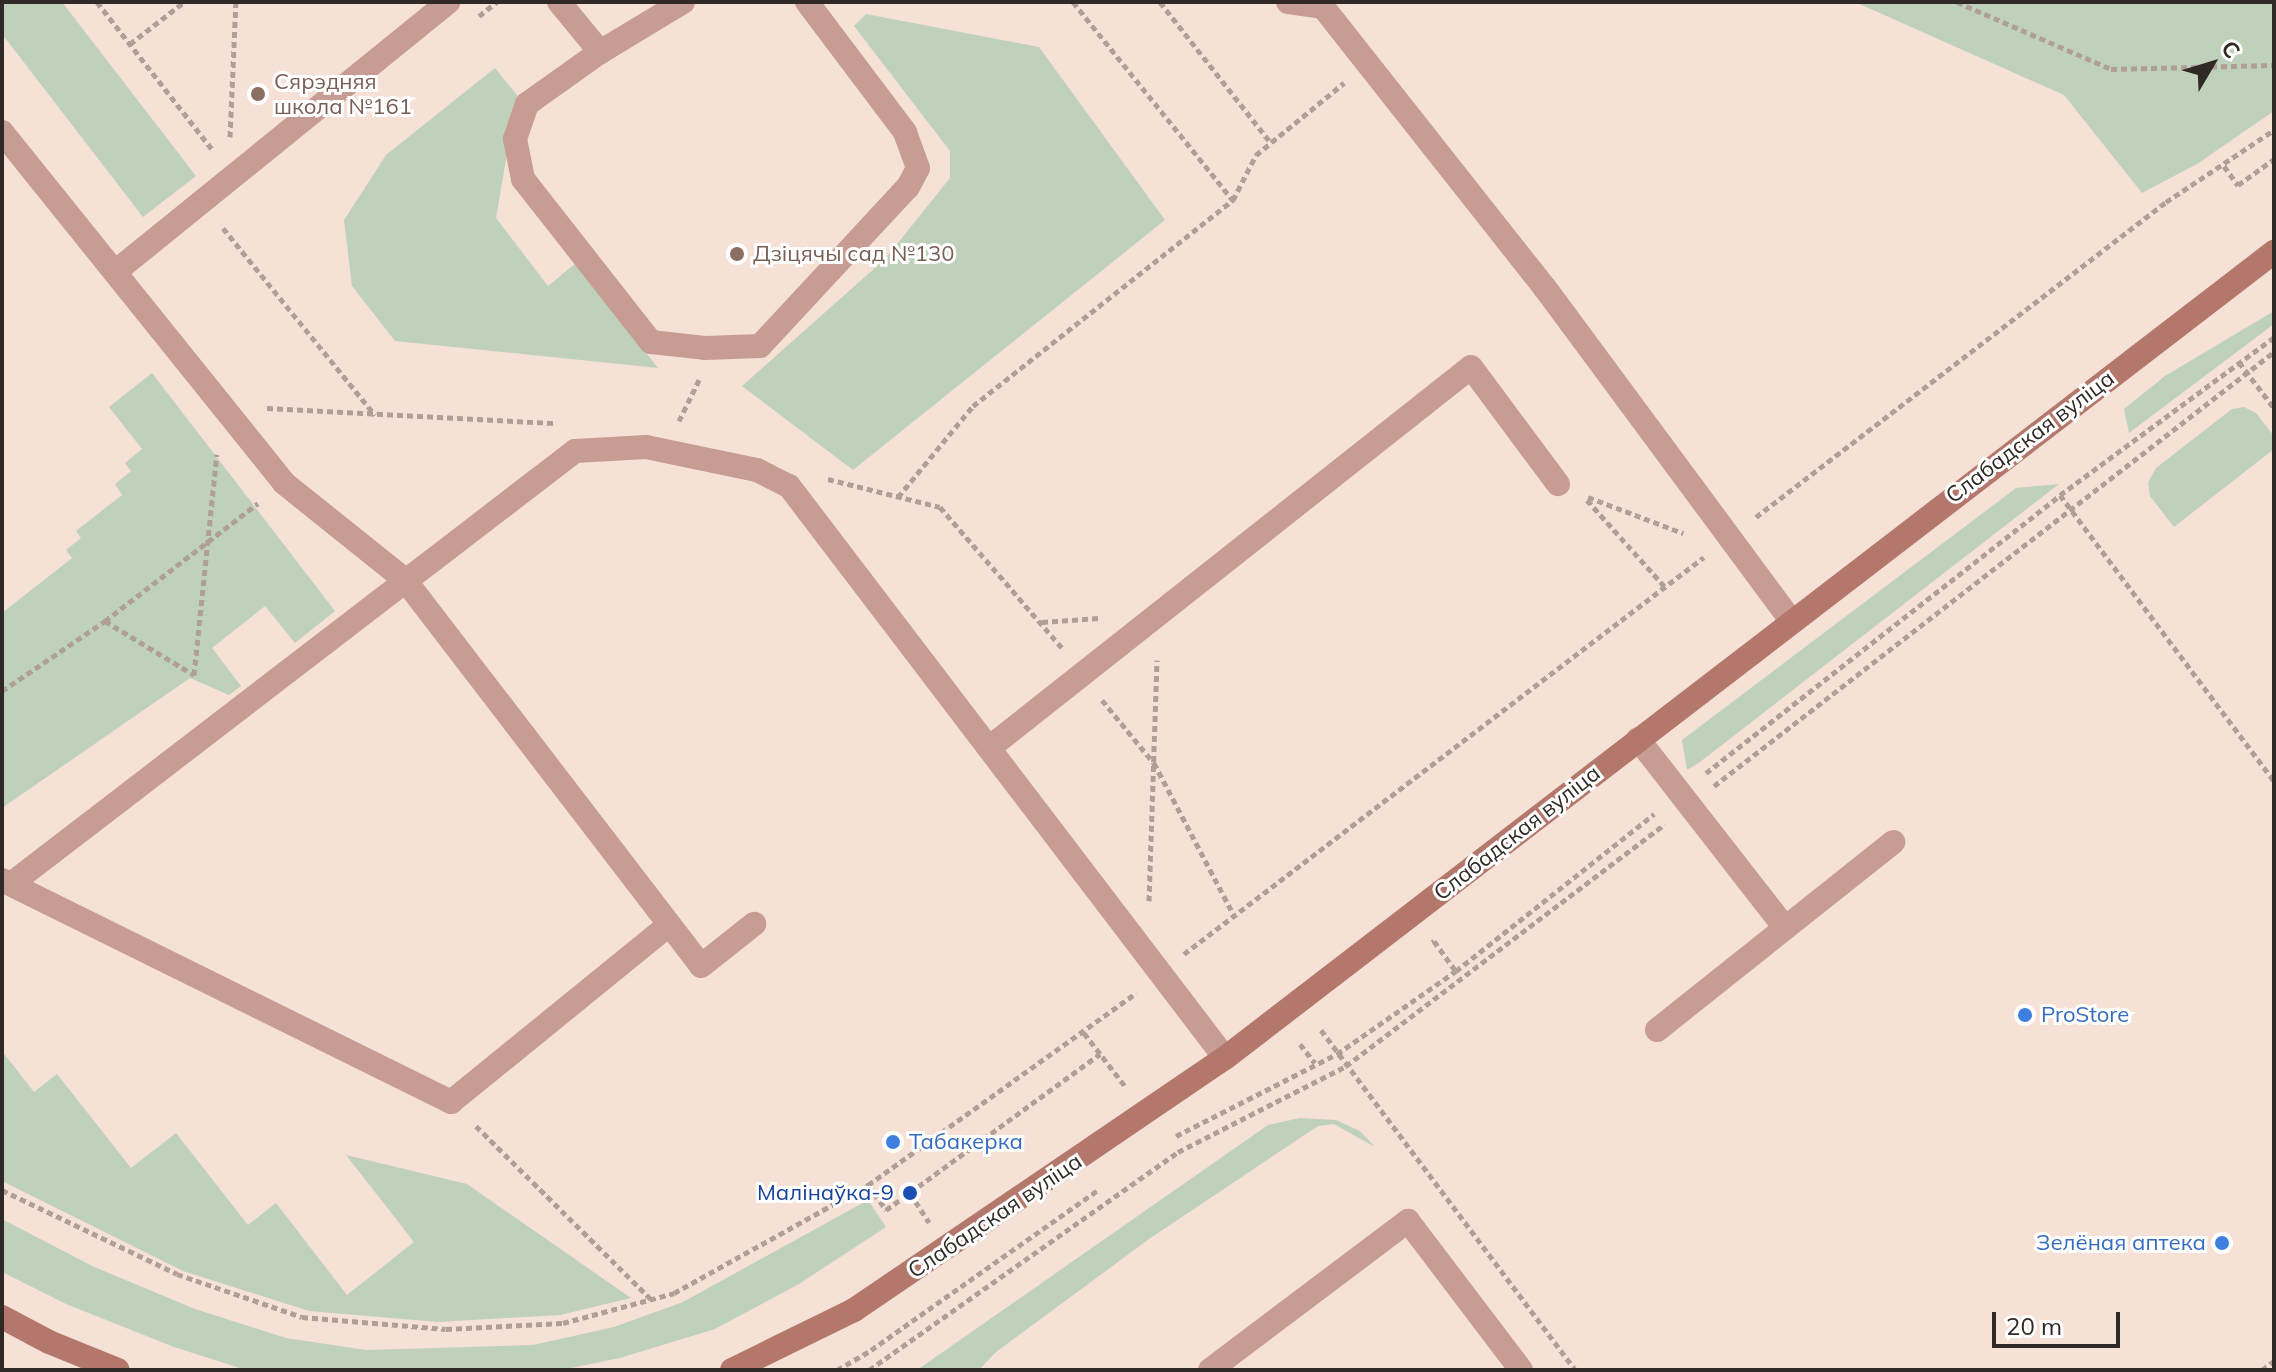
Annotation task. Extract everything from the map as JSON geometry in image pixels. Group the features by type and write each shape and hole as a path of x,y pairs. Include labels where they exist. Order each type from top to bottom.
{"main road":[{"name":"Слабадская вуліца","path":"732,1370 854,1310 1225,1058 1791,620 2274,252"},
{"path":"2,1317 49,1342 118,1370"}],"lane":[{"path":"115,272 202,202 231,174 449,2"},
{"path":"559,2 600,52"},
{"path":"683,2 600,52 527,104 515,139 523,179 651,342 705,348 760,346 908,187 918,168 905,132 807,2"},
{"path":"1288,2 1323,7 1545,288 1724,541 1791,620"},
{"path":"2,132 284,483 405,580 701,966 754,924"},
{"path":"989,748 1471,367 1558,484"},
{"path":"669,925 451,1102 6,882 575,451 646,447 757,470 789,486 1225,1058"},
{"path":"1638,739 1785,928"},
{"path":"1657,1030 1893,842"},
{"path":"1210,1370 1408,1221 1521,1370"}],"path":[{"path":"97,2 231,174"},
{"path":"130,44 184,2"},
{"path":"231,174 236,2"},
{"path":"1073,2 1233,200"},
{"path":"1160,2 1271,143"},
{"path":"1957,2 2111,69 2274,65"},
{"path":"898,497 973,406 1233,200 1256,155 1368,63"},
{"path":"2,1190 177,1274 302,1317 446,1329 563,1323 674,1293 868,1185 1161,974 2166,202 2274,130"},
{"path":"2224,166 2238,185 2274,159"},
{"path":"202,202 375,415"},
{"path":"869,1370 1178,1152 1346,1066 1684,800 2060,495 2274,337"},
{"path":"677,426 703,372 705,348"},
{"path":"1168,1140 1337,1054 1456,971 2274,352"},
{"path":"2239,362 2274,408"},
{"path":"105,621 194,675 221,405"},
{"path":"2,691 105,621 284,483"},
{"path":"2060,495 2274,781"},
{"path":"1665,587 1584,496 1724,541"},
{"path":"1149,912 1159,614"},
{"path":"1154,763 1235,917"},
{"path":"1434,941 1456,971"},
{"path":"1321,1030 1575,1370"},
{"path":"1299,1045 1315,1063"},
{"path":"868,1185 886,1210 1100,1054"},
{"path":"451,1102 651,1299"},
{"path":"837,1370 871,1350 1103,1186"},
{"path":"2262,1370 2274,1361"}],"green space":[{"path":"2,2 62,2 196,176 143,217 2,34"},
{"path":"1855,2 2274,2 2274,111 2197,164 2142,193 2064,95"},
{"path":"866,14 1039,47 1165,220 853,470 742,386 885,259 950,178 950,151 854,26"},
{"path":"495,68 517,95 496,218 548,286 576,263 658,368 395,341 352,286 344,220 386,155"},
{"path":"2274,311 2274,324 2129,433 2124,409 2165,376"},
{"path":"152,373 335,611 295,643 265,606 212,648 241,686 229,695 190,678 2,808 2,613 72,558 66,550 81,538 76,531 122,495 115,484 131,471 125,463 142,449 109,407"},
{"path":"2244,407 2256,413 2274,436 2274,449 2174,527 2150,496 2148,482 2156,468 2232,409"},
{"path":"2059,484 1687,770 1682,740 2016,488"},
{"path":"2,1051 34,1092 57,1074 131,1168 176,1133 248,1225 276,1203 347,1295 414,1242 346,1155 467,1184 631,1298 560,1315 438,1322 309,1311 183,1271 2,1181"},
{"path":"1300,1118 1336,1120 1360,1131 1375,1147 1334,1124 1318,1126 1149,1239 996,1352 979,1370 917,1370 1268,1125"},
{"path":"868,1200 886,1227 799,1284 715,1329 620,1358 561,1370 246,1370 174,1347 66,1304 2,1272 2,1219 92,1266 195,1309 286,1338 366,1350 533,1345 614,1327 683,1302"}],"place":[{"name":"Сярэдняя школа №161","path":"258,94"},
{"name":"Дзіцячы сад №130","path":"737,254"},
{"name":"ProStore","path":"2025,1015"},
{"name":"Табакерка","path":"893,1142"},
{"name":"Малінаўка-9","path":"910,1193"},
{"name":"Зелёная аптека","path":"2222,1243"}]}
